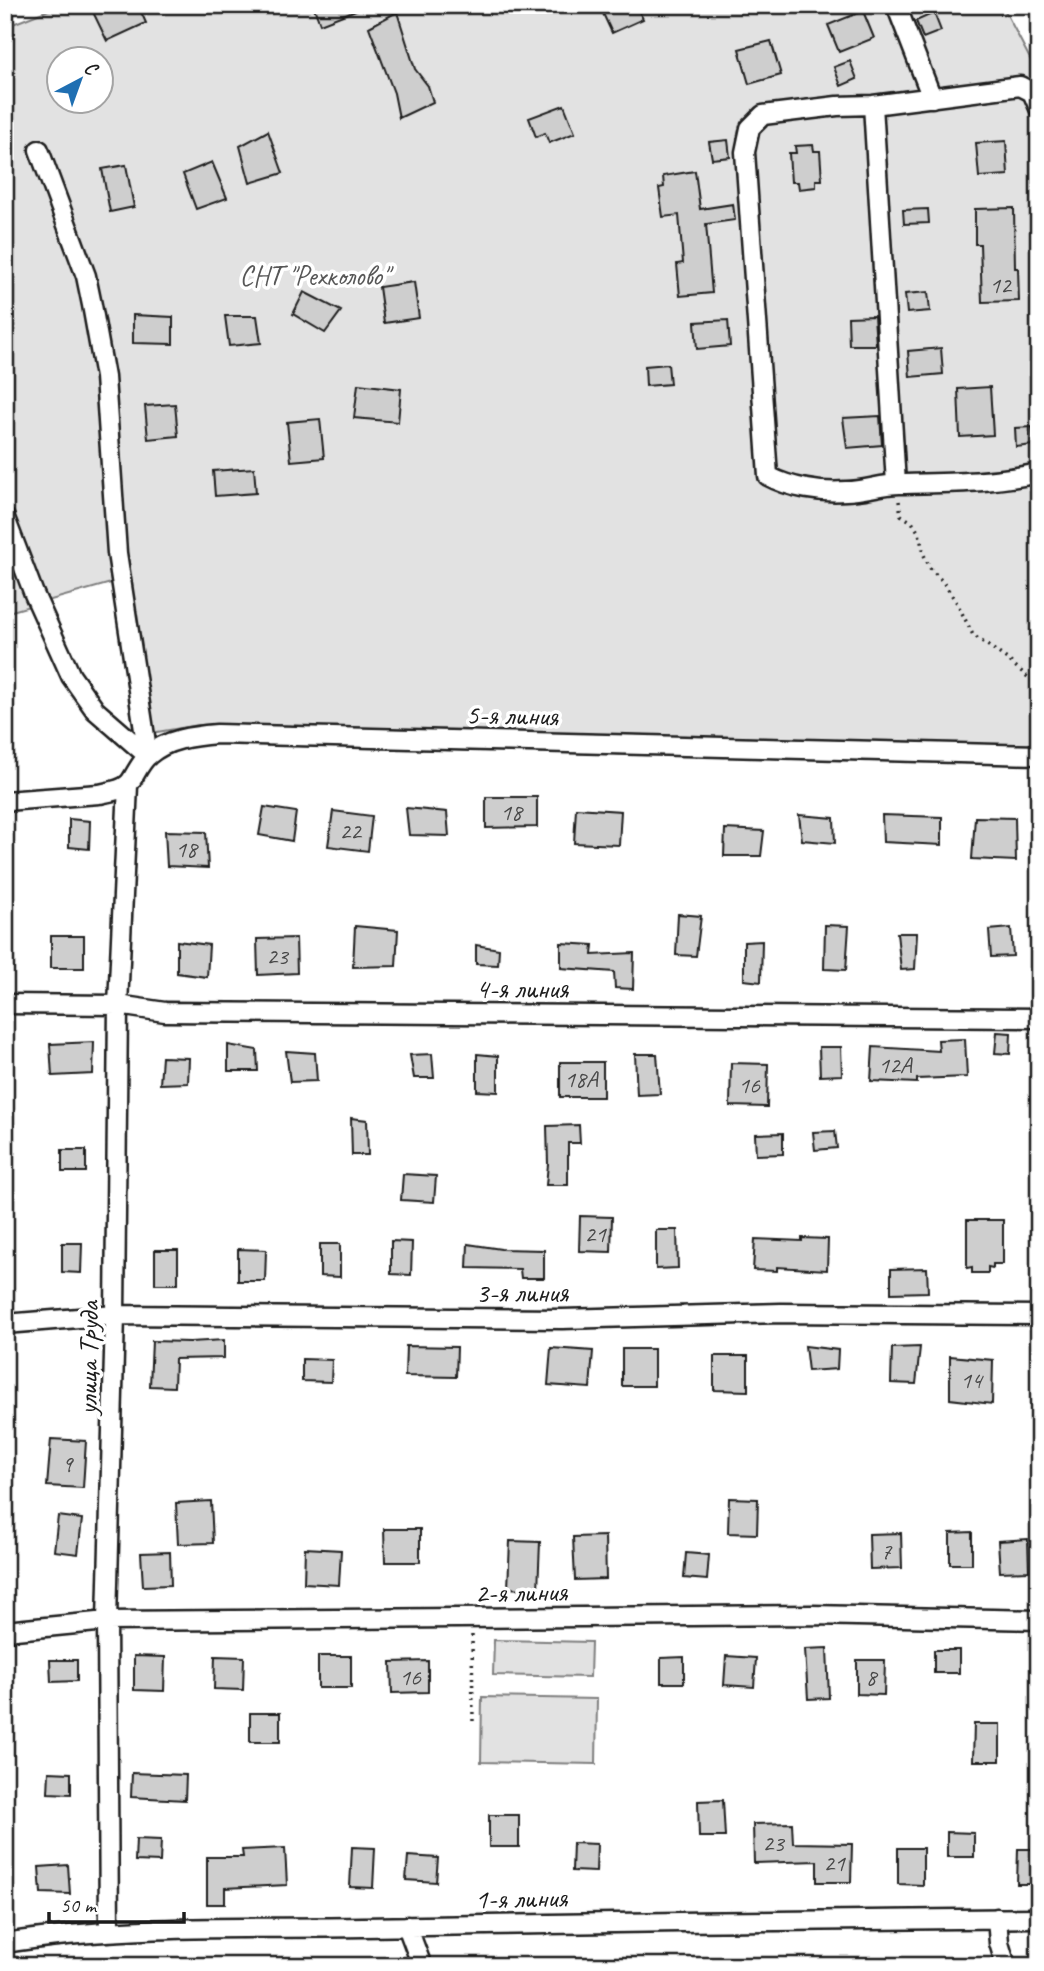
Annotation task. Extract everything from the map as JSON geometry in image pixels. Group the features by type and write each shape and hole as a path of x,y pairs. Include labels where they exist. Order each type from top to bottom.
{"street":[{"path":"896,5 932,98"},
{"path":"1039,108 1032,92 1020,86 873,105 837,106 763,115 750,128 746,152 768,476 779,482 845,492 896,484 940,485 1039,473"},
{"path":"873,105 896,484"},
{"path":"5,801 99,794 128,785 148,755 117,553 105,377 97,329 86,276 39,150"},
{"path":"5,517 34,594 71,676 95,709 148,755"},
{"name":"5-я линия","path":"148,755 164,745 189,737 217,734 1039,755"},
{"name":"улица Труда","path":"108,1932 107,1621 115,1315 118,1005 128,785"},
{"name":"4-я линия","path":"5,1004 118,1005 165,1012 1039,1018"},
{"name":"3-я линия","path":"5,1324 115,1315 562,1319 781,1314 1039,1314"},
{"name":"2-я линия","path":"5,1631 107,1621 812,1615 1039,1620"},
{"path":"997,1918 999,1942 1006,1966"},
{"name":"1-я линия","path":"5,1943 49,1936 108,1932 1039,1918"},
{"path":"407,1926 422,1966"}],"path":[{"path":"896,484 901,515 912,522 919,533 930,568 957,603 973,635 1030,679 1039,682"},
{"path":"472,1619 473,1722"}],"green space":[{"name":"СНТ \"Рехколово\"","path":"61,5 1002,5 1039,76 1039,746 199,725 139,735 125,579 5,613 5,27"},
{"path":"494,1640 591,1642 590,1677 493,1675"},
{"path":"482,1697 597,1699 596,1764 481,1762"}],"building":[{"path":"108,5 138,5 146,23 107,41 93,12"},
{"path":"313,5 366,5 366,6 320,24"},
{"path":"599,5 636,5 643,19 612,33"},
{"path":"863,11 874,38 839,52 828,25"},
{"path":"397,12 415,69 428,86 433,102 399,118 394,93 369,27"},
{"path":"934,13 941,31 923,38 916,21"},
{"path":"771,41 781,75 749,84 739,49"},
{"path":"850,61 857,79 841,86 834,67"},
{"path":"564,105 575,133 549,143 545,133 536,137 529,118"},
{"path":"268,131 283,173 250,183 240,146"},
{"path":"728,140 730,157 712,159 709,142"},
{"path":"1006,141 1008,175 979,177 976,143"},
{"path":"813,145 814,151 820,151 822,180 816,180 816,187 799,189 798,182 791,182 789,153 796,153 795,146"},
{"path":"212,162 227,198 196,209 183,174"},
{"path":"126,165 134,207 110,212 102,169"},
{"path":"695,171 700,209 733,204 735,220 706,224 712,293 680,296 677,264 683,263 679,215 663,217 659,188 664,187 663,176"},
{"path":"1014,208 1015,268 1018,268 1019,301 982,302 980,244 975,244 975,209"},
{"path":"928,209 929,223 904,224 903,210"},
{"path":"414,282 419,318 384,323 379,287"},
{"path":"304,292 341,311 325,333 293,314"},
{"path":"928,292 930,311 907,313 905,294"},
{"path":"133,315 173,317 173,344 133,343"},
{"path":"225,316 257,316 261,343 229,346"},
{"path":"874,316 876,345 849,345 848,317"},
{"path":"728,320 730,346 697,349 695,322"},
{"path":"941,348 943,374 910,377 908,351"},
{"path":"668,364 670,384 646,386 645,366"},
{"path":"358,384 401,389 398,422 354,418"},
{"path":"990,387 993,435 960,437 958,389"},
{"path":"175,404 178,436 148,439 145,406"},
{"path":"880,416 882,445 847,448 843,418"},
{"path":"320,419 324,458 291,461 287,422"},
{"path":"1032,427 1033,445 1016,447 1015,428"},
{"path":"254,468 256,493 215,496 213,471"},
{"path":"486,797 537,797 537,827 486,828"},
{"path":"264,807 296,812 292,841 259,835"},
{"path":"406,808 447,812 449,836 409,835"},
{"path":"576,808 621,811 619,845 574,843"},
{"path":"333,811 372,816 368,851 328,846"},
{"path":"799,815 834,818 835,843 802,840"},
{"path":"882,815 942,817 942,845 883,842"},
{"path":"975,817 1015,818 1016,861 972,859"},
{"path":"69,819 90,821 89,849 69,847"},
{"path":"725,829 764,831 761,856 724,856"},
{"path":"165,831 206,832 208,868 167,866"},
{"path":"678,914 701,916 696,956 676,955"},
{"path":"825,925 849,926 846,970 824,969"},
{"path":"355,926 398,930 396,966 353,967"},
{"path":"1011,928 1013,956 991,957 989,930"},
{"path":"897,933 917,933 915,969 901,970"},
{"path":"51,936 84,936 84,968 51,968"},
{"path":"296,938 297,973 258,975 257,939"},
{"path":"177,941 209,945 207,977 177,973"},
{"path":"762,941 761,982 744,980 744,942"},
{"path":"561,943 593,945 592,955 634,953 633,989 615,988 614,972 561,968"},
{"path":"476,945 499,949 498,965 476,964"},
{"path":"997,1032 1011,1033 1010,1054 995,1053"},
{"path":"965,1039 967,1077 917,1079 917,1083 871,1081 873,1047 939,1051 938,1040"},
{"path":"94,1042 93,1074 52,1076 50,1044"},
{"path":"228,1045 257,1050 258,1071 228,1071"},
{"path":"819,1047 841,1047 842,1075 820,1076"},
{"path":"286,1051 315,1053 317,1081 290,1082"},
{"path":"432,1054 434,1078 414,1078 410,1055"},
{"path":"477,1054 498,1056 498,1092 477,1091"},
{"path":"635,1054 657,1054 660,1094 637,1095"},
{"path":"162,1057 189,1058 188,1083 160,1084"},
{"path":"560,1062 603,1062 603,1097 560,1097"},
{"path":"731,1063 768,1064 767,1107 730,1106"},
{"path":"351,1118 367,1120 368,1155 352,1155"},
{"path":"579,1125 580,1143 568,1143 568,1185 546,1185 547,1126"},
{"path":"835,1131 837,1148 815,1150 813,1132"},
{"path":"783,1133 783,1154 756,1155 755,1134"},
{"path":"62,1150 86,1150 86,1172 62,1172"},
{"path":"403,1174 436,1176 434,1202 401,1200"},
{"path":"580,1216 612,1217 611,1252 579,1251"},
{"path":"967,1220 1003,1220 1003,1264 988,1267 988,1273 972,1273 972,1267 967,1268"},
{"path":"656,1230 677,1230 678,1268 656,1269"},
{"path":"802,1238 828,1239 827,1270 777,1267 777,1271 753,1270 755,1239 802,1241"},
{"path":"391,1241 412,1242 411,1275 391,1274"},
{"path":"62,1243 82,1243 81,1273 62,1272"},
{"path":"320,1244 340,1244 340,1277 320,1276"},
{"path":"468,1244 501,1249 544,1250 544,1278 521,1278 520,1269 467,1268"},
{"path":"238,1249 266,1250 265,1281 238,1281"},
{"path":"155,1250 178,1250 178,1284 155,1284"},
{"path":"927,1268 928,1292 891,1293 891,1269"},
{"path":"224,1340 224,1358 175,1359 174,1387 150,1386 152,1341"},
{"path":"406,1346 457,1347 456,1377 405,1376"},
{"path":"805,1346 838,1350 837,1369 808,1371"},
{"path":"920,1347 916,1384 891,1383 892,1348"},
{"path":"551,1348 593,1351 590,1388 548,1385"},
{"path":"622,1349 654,1349 654,1386 622,1386"},
{"path":"714,1356 748,1356 748,1391 714,1390"},
{"path":"950,1356 993,1360 992,1404 950,1399"},
{"path":"302,1359 332,1360 331,1382 302,1381"},
{"path":"51,1439 86,1441 83,1488 47,1486"},
{"path":"729,1498 758,1499 757,1534 728,1533"},
{"path":"211,1501 213,1543 178,1544 176,1503"},
{"path":"58,1516 82,1519 78,1554 54,1551"},
{"path":"384,1529 420,1529 420,1562 385,1562"},
{"path":"972,1532 972,1564 950,1564 950,1533"},
{"path":"901,1533 902,1568 870,1569 869,1534"},
{"path":"605,1536 606,1579 575,1580 573,1537"},
{"path":"1028,1539 1029,1571 1000,1572 998,1541"},
{"path":"510,1541 540,1542 538,1590 508,1588"},
{"path":"305,1548 341,1550 339,1585 304,1583"},
{"path":"170,1552 171,1585 143,1586 141,1553"},
{"path":"686,1553 709,1555 707,1580 684,1578"},
{"path":"827,1648 829,1698 808,1699 805,1649"},
{"path":"934,1650 959,1650 959,1673 934,1673"},
{"path":"134,1656 165,1657 164,1691 134,1690"},
{"path":"215,1656 244,1657 243,1690 214,1689"},
{"path":"318,1656 351,1656 351,1688 318,1688"},
{"path":"726,1656 756,1658 754,1687 724,1685"},
{"path":"684,1657 684,1683 661,1683 661,1658"},
{"path":"50,1660 77,1660 77,1681 51,1682"},
{"path":"857,1660 885,1660 884,1695 857,1694"},
{"path":"428,1661 428,1692 392,1693 391,1662"},
{"path":"250,1713 280,1713 280,1742 250,1742"},
{"path":"974,1724 1000,1724 1000,1761 973,1761"},
{"path":"49,1772 71,1773 71,1794 48,1793"},
{"path":"132,1773 186,1775 185,1800 131,1797"},
{"path":"723,1800 725,1837 699,1837 698,1801"},
{"path":"489,1815 519,1815 519,1847 489,1847"},
{"path":"792,1823 793,1843 852,1844 851,1882 817,1882 817,1861 754,1863 753,1824"},
{"path":"947,1832 974,1833 974,1857 947,1857"},
{"path":"136,1839 161,1840 160,1862 135,1861"},
{"path":"573,1843 597,1844 596,1872 572,1871"},
{"path":"352,1847 375,1848 373,1888 350,1887"},
{"path":"285,1848 287,1885 225,1888 225,1904 207,1904 207,1857 243,1857 242,1850"},
{"path":"898,1848 923,1848 923,1885 898,1884"},
{"path":"1018,1849 1039,1849 1039,1884 1017,1884"},
{"path":"408,1856 438,1858 436,1882 406,1880"},
{"path":"68,1865 70,1894 41,1893 39,1867"}]}
